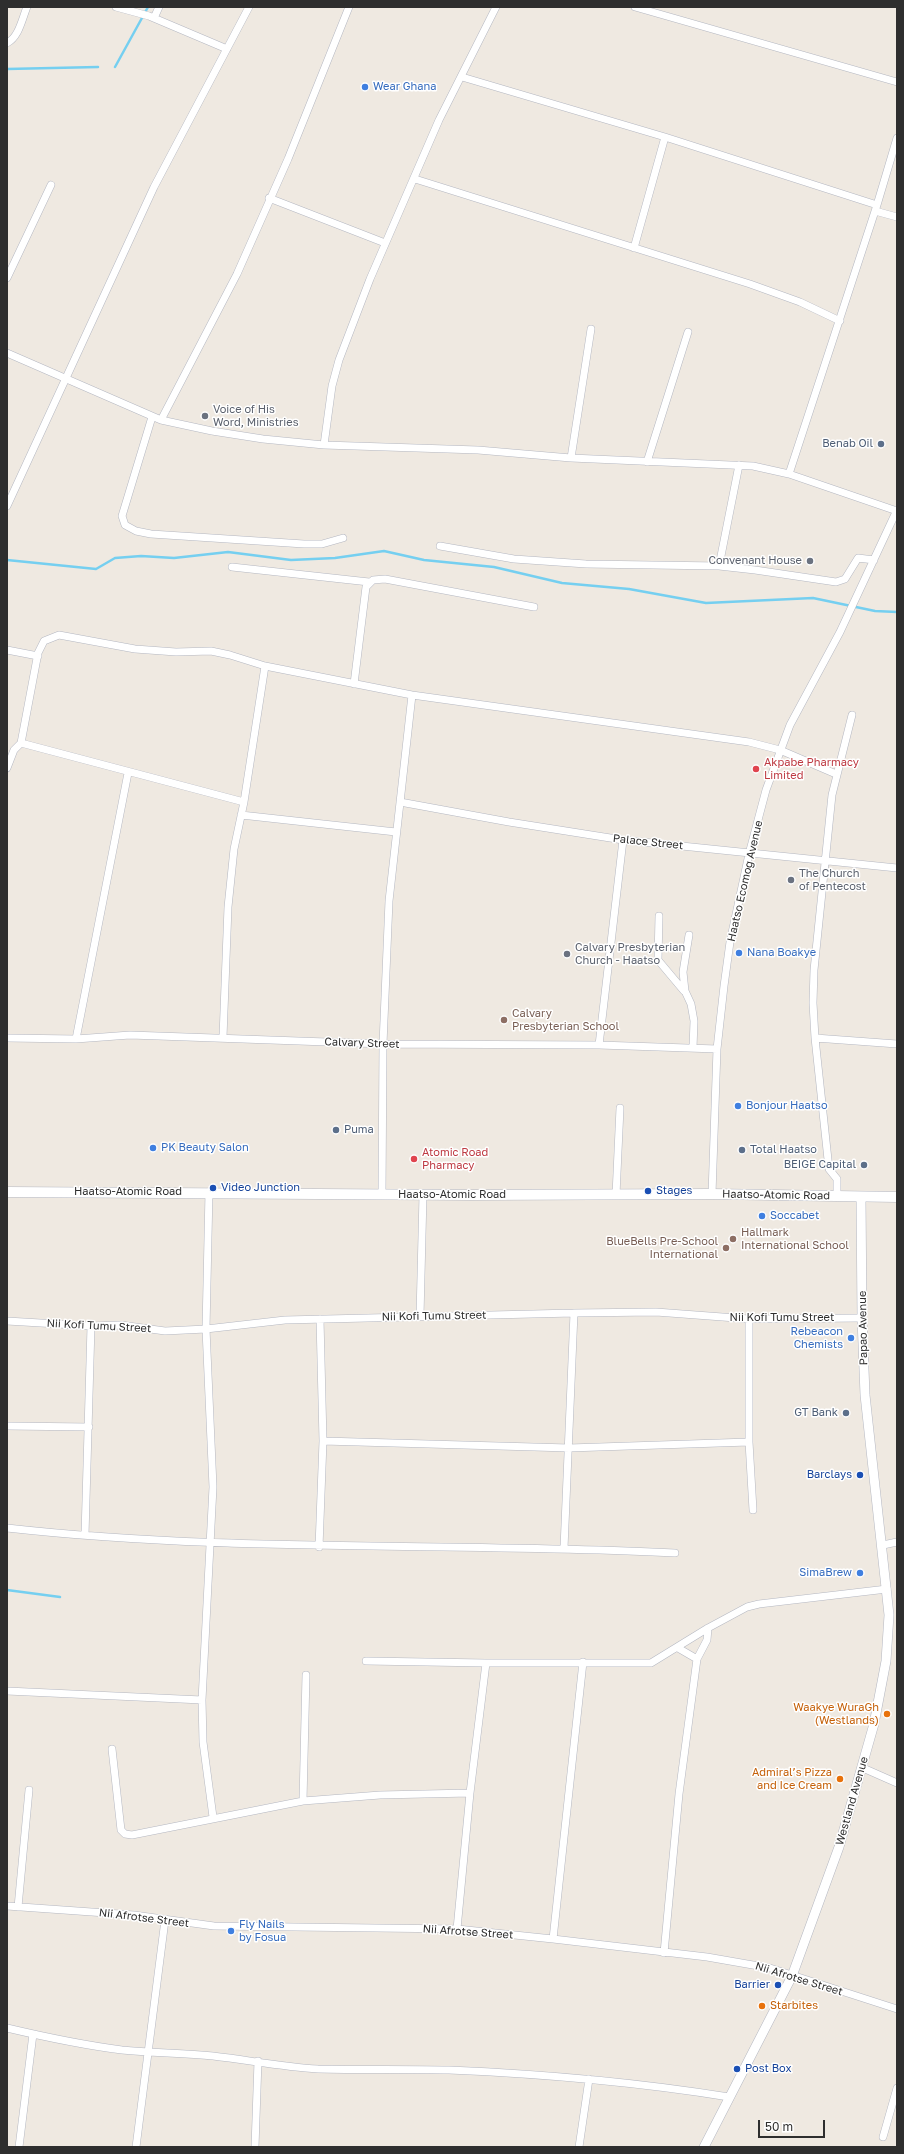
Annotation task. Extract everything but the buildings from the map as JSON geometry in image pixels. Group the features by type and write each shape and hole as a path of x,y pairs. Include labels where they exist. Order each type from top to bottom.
{"main road":[{"name":"Haatso-Atomic Road","path":"7,1192 209,1192 422,1195 712,1194 897,1197"}],"street":[{"path":"7,43 14,39 18,32 27,7"},
{"path":"117,7 132,10 152,17 227,49"},
{"path":"152,17 159,7"},
{"path":"7,506 154,187 249,7"},
{"path":"161,420 237,274 291,152 349,7"},
{"path":"324,445 332,386 339,360 385,243 415,179 439,120 496,7"},
{"path":"635,7 897,82"},
{"path":"462,77 665,137 876,208 897,217"},
{"path":"634,248 665,137"},
{"path":"789,474 876,208 897,138"},
{"path":"415,179 750,284 800,302 840,320"},
{"path":"7,278 51,186"},
{"path":"270,198 385,243"},
{"path":"571,458 591,329"},
{"path":"647,462 688,332"},
{"path":"7,353 152,417 182,426 263,439 324,445 471,450 571,458 739,465 768,468 897,510"},
{"path":"152,417 122,516 125,525 136,531 151,534 273,542 322,544 343,538"},
{"path":"719,566 739,465"},
{"name":"Haatso Ecomog Avenue","path":"712,1194 717,1049 730,942 749,854 766,790 790,725 840,632 897,510"},
{"path":"440,546 522,560 586,564 719,566 836,582 845,579 858,558 874,560"},
{"path":"232,567 369,582 385,579 534,607"},
{"path":"354,684 365,592 369,582"},
{"path":"21,743 38,656 44,641 59,635 135,648 176,652 211,651 230,655 265,666 412,695 724,738 780,750 836,774"},
{"path":"7,650 38,656"},
{"path":"222,1037 228,907 234,849 244,802 265,666"},
{"path":"382,1194 383,1044 389,900 412,695"},
{"path":"837,1196 837,1179 829,1169 815,1038 813,1003 814,970 832,795 836,774 852,716"},
{"path":"7,768 10,749 21,743 128,773 244,802"},
{"path":"76,1039 128,773"},
{"name":"Palace Street","path":"400,802 509,822 623,840 684,845 825,862 897,868"},
{"path":"241,815 396,832"},
{"path":"599,1045 623,840"},
{"path":"659,916 658,960 685,991 691,1004 694,1021 693,1048"},
{"path":"685,991 683,972 689,935"},
{"name":"Calvary Street","path":"7,1038 76,1039 130,1035 222,1037 383,1044 599,1045 717,1049"},
{"path":"815,1038 897,1044"},
{"path":"616,1195 620,1108"},
{"path":"209,1192 206,1329 213,1487 202,1700 203,1742 213,1817"},
{"path":"420,1316 422,1195"},
{"name":"Papao Avenue","path":"861,1197 862,1318 867,1430"},
{"name":"Nii Kofi Tumu Street","path":"7,1321 91,1326 121,1325 165,1330 206,1329 285,1320 574,1313 656,1312 749,1319 862,1318"},
{"path":"564,1548 574,1313"},
{"path":"319,1546 323,1441 320,1319"},
{"path":"749,1319 749,1442 753,1510"},
{"path":"85,1535 91,1326"},
{"path":"7,1426 89,1427"},
{"name":"Westland Avenue","path":"704,2147 792,1976 839,1847 874,1724 886,1661 889,1634 883,1545 867,1430"},
{"path":"323,1441 569,1448 749,1442"},
{"path":"7,1528 85,1535 209,1542 319,1546 564,1548 675,1553"},
{"path":"883,1545 897,1542"},
{"path":"366,1661 486,1664 583,1662 651,1663 678,1648 708,1628 747,1607 759,1604 887,1589"},
{"path":"664,1953 679,1794 696,1659 707,1640 708,1628"},
{"path":"678,1648 696,1659"},
{"path":"553,1939 583,1662"},
{"path":"457,1928 470,1793 486,1664"},
{"path":"303,1801 306,1675"},
{"path":"7,1690 202,1700"},
{"path":"112,1749 121,1830 125,1834 132,1834 213,1817 303,1801 380,1795 470,1793"},
{"path":"862,1768 897,1783"},
{"path":"18,1907 28,1790"},
{"name":"Nii Afrotse Street","path":"7,1906 134,1914 165,1920 214,1926 457,1928 553,1939 752,1964 897,2009"},
{"path":"136,2147 165,1920"},
{"path":"7,2028 87,2045 148,2053 196,2054 258,2061 285,2066 317,2068 449,2070 589,2079 665,2087 729,2098"},
{"path":"19,2147 33,2034"},
{"path":"255,2147 258,2061"},
{"path":"579,2147 589,2079"},
{"path":"883,2137 897,2088"}],"waterway":[{"path":"115,67 148,7"},
{"path":"7,69 98,67"},
{"path":"7,560 96,569 115,558 141,556 174,558 228,552 291,560 335,558 384,551 424,560 494,567 562,583 629,589 706,603 813,598 875,611 897,612"},
{"path":"7,1590 60,1597"}],"place":[{"name":"Wear Ghana","path":"365,87"},
{"name":"Voice of His Word, Ministries","path":"205,416"},
{"name":"Benab Oil","path":"881,444"},
{"name":"Convenant House","path":"810,561"},
{"name":"Akpabe Pharmacy Limited","path":"756,769"},
{"name":"The Church of Pentecost","path":"791,880"},
{"name":"Nana Boakye","path":"739,953"},
{"name":"Calvary Presbyterian Church - Haatso","path":"567,954"},
{"name":"Calvary Presbyterian School","path":"504,1020"},
{"name":"Bonjour Haatso","path":"738,1106"},
{"name":"Puma","path":"336,1130"},
{"name":"PK Beauty Salon","path":"153,1148"},
{"name":"Total Haatso","path":"742,1150"},
{"name":"Atomic Road Pharmacy","path":"414,1159"},
{"name":"BEIGE Capital","path":"864,1165"},
{"name":"Video Junction","path":"213,1188"},
{"name":"Stages","path":"648,1191"},
{"name":"Soccabet","path":"762,1216"},
{"name":"Hallmark International School","path":"733,1239"},
{"name":"BlueBells Pre-School International","path":"726,1248"},
{"name":"Rebeacon Chemists","path":"851,1338"},
{"name":"GT Bank","path":"846,1413"},
{"name":"Barclays","path":"860,1475"},
{"name":"SimaBrew","path":"860,1573"},
{"name":"Waakye WuraGh (Westlands)","path":"887,1714"},
{"name":"Admiral’s Pizza and Ice Cream","path":"840,1779"},
{"name":"Fly Nails by Fosua","path":"231,1931"},
{"name":"Barrier","path":"778,1985"},
{"name":"Starbites","path":"762,2006"},
{"name":"Post Box","path":"737,2069"}]}
